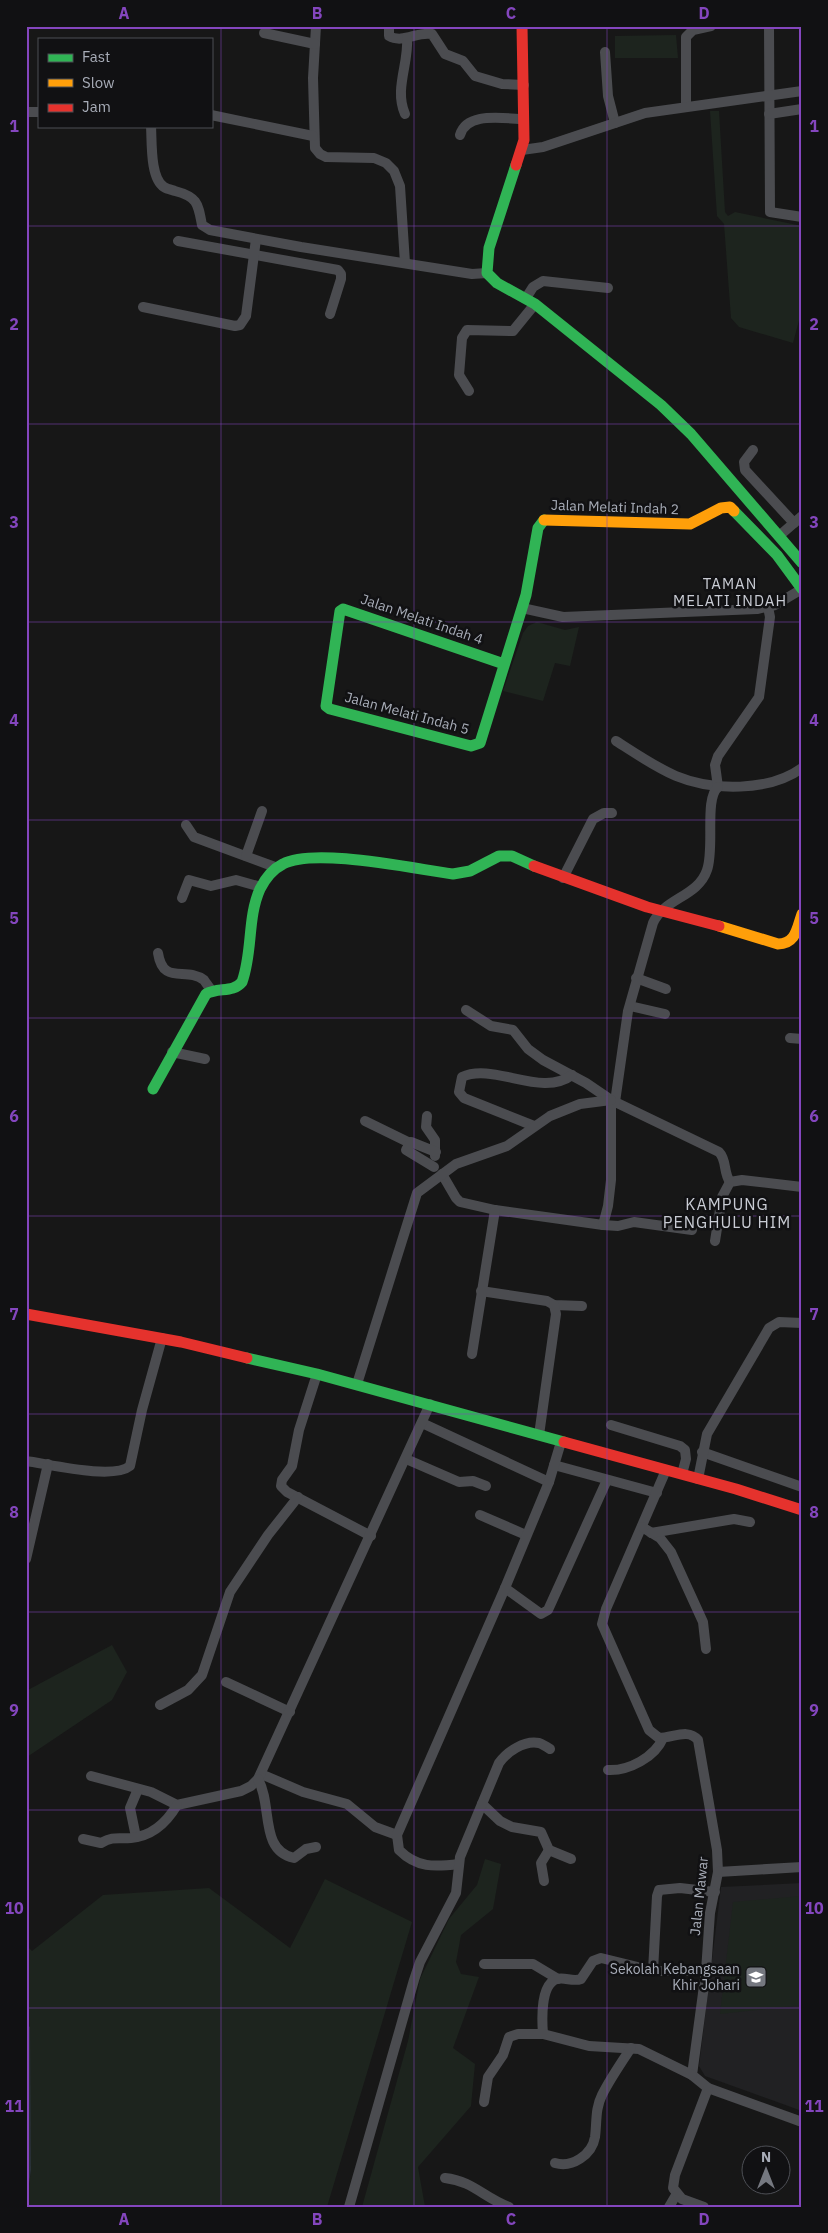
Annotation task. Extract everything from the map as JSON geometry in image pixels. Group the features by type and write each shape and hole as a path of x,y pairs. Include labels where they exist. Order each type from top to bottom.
{"street":[{"path":"316,26 315,148 322,156 378,158 394,171 400,186 404,263"},
{"path":"389,26 392,38 432,34 445,54 463,61 475,76 502,84 524,85"},
{"path":"487,273 489,248 522,150 524,85 522,26"},
{"path":"686,106 686,36 693,30 711,26"},
{"path":"769,26 770,212 802,217"},
{"path":"264,33 315,44"},
{"path":"405,114 400,94 406,61 407,38"},
{"path":"605,52 608,96 615,123"},
{"path":"522,150 543,147 645,113 802,91"},
{"path":"769,114 802,109"},
{"path":"212,115 314,136"},
{"path":"460,135 462,128 471,120 524,119"},
{"path":"151,128 153,162 157,178 164,187 192,197 196,201 202,225 210,230 301,247 472,274 487,273 497,283 530,301 590,350 640,386 678,420 802,563"},
{"path":"143,307 235,326 240,325 246,316 256,239"},
{"path":"178,241 338,270 341,274 330,314"},
{"path":"299,264 301,247"},
{"path":"320,267 322,250"},
{"path":"469,391 459,375 462,338 467,330 513,331 530,301 533,287 543,281 608,288"},
{"path":"753,450 744,462 745,470 798,520 779,536"},
{"name":"Jalan Melati Indah 2","path":"522,608 540,524 551,519 690,524 706,518 722,507 734,509 781,559 802,589"},
{"path":"504,664 522,608 570,617 768,607 782,602 802,589"},
{"path":"603,1225 608,1206 611,1180 613,1101 622,1042 636,978 653,922 660,911 695,890 708,869 710,853 710,798 718,787 715,765 718,756 759,697 770,617 768,607"},
{"name":"Jalan Melati Indah 4","path":"330,709 326,706 326,700 340,611 343,609 504,664"},
{"name":"Jalan Melati Indah 5","path":"330,709 471,746 478,745 504,664"},
{"path":"616,741 677,776 718,787 760,784 783,778 802,768"},
{"path":"246,856 262,811"},
{"path":"563,878 593,818 604,813 612,814"},
{"path":"186,825 194,837 275,867"},
{"path":"211,990 236,989 243,981 261,887 275,867 292,858 314,856 452,874 470,871 490,859 505,855 519,858 563,878 660,911 785,945 790,943 795,936 802,914"},
{"path":"182,898 189,880 211,886 236,880 261,887"},
{"path":"158,953 163,969 168,972 204,980 211,990"},
{"path":"636,978 666,989"},
{"path":"153,1089 164,1072 185,1026 211,990"},
{"path":"630,1006 665,1014"},
{"path":"466,1010 491,1026 513,1030 521,1042 538,1057 613,1101 719,1152 723,1158 724,1172 730,1182"},
{"path":"790,1038 802,1039"},
{"path":"172,1052 204,1059"},
{"path":"534,1126 464,1098 459,1092 462,1077 470,1073 486,1074 541,1082 562,1080 572,1076"},
{"path":"357,1384 412,1202 417,1193 433,1180 466,1159 510,1145 534,1126 575,1106 613,1101"},
{"path":"427,1116 426,1127 435,1140 436,1152 433,1180"},
{"path":"365,1121 410,1143 436,1152"},
{"path":"410,1143 407,1151 434,1167"},
{"path":"442,1174 460,1202 495,1210 603,1225 618,1226 634,1222 692,1230"},
{"path":"730,1182 742,1180 802,1187"},
{"path":"715,1241 722,1197 730,1182"},
{"path":"472,1354 495,1210"},
{"path":"482,1291 547,1301 554,1306 582,1306"},
{"path":"539,1435 556,1314 554,1306"},
{"path":"26,1314 162,1338 318,1374 682,1474 801,1510"},
{"path":"698,1479 707,1434 769,1328 779,1322 802,1323"},
{"path":"26,1461 108,1472 125,1470 130,1466 162,1338"},
{"path":"318,1374 299,1430 292,1466 282,1480 283,1488 371,1536"},
{"path":"83,1839 101,1843 113,1837 136,1837 154,1831 163,1824 177,1805 241,1791 251,1786 260,1776 430,1404"},
{"path":"422,1424 548,1482"},
{"path":"611,1425 680,1446 686,1450 682,1474"},
{"path":"459,1864 428,1867 414,1862 399,1850 397,1834 505,1588 548,1482 562,1442"},
{"path":"702,1452 802,1487"},
{"path":"406,1459 459,1482 473,1481 486,1486"},
{"path":"26,1559 48,1464"},
{"path":"554,1465 657,1493"},
{"path":"608,1770 623,1768 654,1753 659,1748 663,1738 656,1736 649,1730 602,1624 606,1609 647,1530 657,1493 666,1470"},
{"path":"505,1588 541,1614 548,1610 607,1480"},
{"path":"160,1705 188,1690 202,1675 230,1592 293,1494"},
{"path":"480,1515 526,1535"},
{"path":"647,1530 734,1519 750,1522"},
{"path":"647,1530 662,1540 671,1552 703,1622 706,1649"},
{"path":"226,1682 290,1712"},
{"name":"Jalan Mawar","path":"663,1738 690,1734 698,1740 718,1872 710,1913 706,1971 692,2075"},
{"path":"349,2207 409,1994 420,1962 456,1893 459,1864 499,1763 508,1752 524,1745 539,1743 550,1749"},
{"path":"91,1776 166,1798 177,1805"},
{"path":"260,1776 303,1792 347,1804 376,1827 397,1834"},
{"path":"260,1776 267,1802 271,1838 278,1851 294,1858 306,1849 316,1847"},
{"path":"136,1837 130,1808 138,1789"},
{"path":"482,1804 500,1821 512,1827 541,1832 548,1850 572,1859"},
{"path":"544,1881 541,1863 548,1850"},
{"path":"718,1872 802,1867"},
{"path":"653,1971 657,1896 659,1890 680,1888 714,1892"},
{"path":"484,1964 533,1964 558,1979 581,1979 593,1961 601,1958 653,1971 706,1971"},
{"path":"543,2034 545,1997 550,1985 558,1979"},
{"path":"484,2102 488,2077 503,2055 509,2037 518,2034 543,2034 590,2046 631,2048 647,2052 692,2075 708,2088 802,2122"},
{"path":"555,2164 563,2166 572,2164 586,2154 595,2139 596,2117 602,2094 631,2048"},
{"path":"704,2207 676,2195 673,2188 708,2088"},
{"path":"445,2178 462,2180 489,2198 509,2207"},
{"path":"669,2207 676,2195"}],"shaded area":[{"path":"676,35 678,58 615,58 615,36"},
{"path":"710,111 719,111 725,212 728,216 735,212 802,226 802,309 793,343 739,327 731,318 724,224 717,216"},
{"path":"537,622 565,630 579,627 570,666 555,663 543,701 503,691 523,633 528,626"},
{"path":"112,1645 127,1672 112,1700 27,1757 26,1763 26,1691"},
{"path":"485,1859 501,1864 493,1909 461,1935 456,1962 461,1974 479,1977 453,2048 475,2064 471,2106 418,2167 425,2207 362,2207 408,2041 420,1979 449,1919 477,1885"},
{"path":"325,1879 412,1922 327,2207 26,2207 31,2170 26,1945 32,1951 103,1895 209,1888 290,1948"},
{"name":"Sekolah Kebangsaan Khir Johari","path":"802,1883 802,2111 705,2076 699,2066 721,1887"},
{"path":"802,1896 802,2005 720,2014 733,1902"},
{"path":"26,2024 30,2027 31,2170 26,2206"}],"traffic: fast":[{"path":"516,165 489,248 487,273 497,283 535,304 661,405 691,434 802,563"},
{"path":"734,511 777,555 802,589"},
{"path":"504,664 343,609 340,611 326,706 330,709 471,746 480,743 526,595 538,528 544,520"},
{"path":"153,1089 206,994 234,988 242,982 248,959 251,923 256,900 264,882 279,866 298,859 340,858 453,874 470,871 499,856 512,856 534,866"},
{"path":"247,1358 317,1374 564,1442"}],"traffic: slow":[{"path":"544,520 690,524 721,508 730,507 734,511"},
{"path":"719,926 778,944 789,941 792,938 797,930 802,914"}],"traffic: jam":[{"path":"516,165 524,140 522,26"},
{"path":"534,866 647,907 719,926"},
{"path":"26,1314 181,1342 247,1358"},
{"path":"564,1442 736,1489 802,1510"}],"place":[{"name":"Sekolah Kebangsaan Khir Johari","path":"756,1977"}],"district":[{"name":"TAMAN MELATI INDAH","path":"730,592"},
{"name":"KAMPUNG PENGHULU HIM","path":"727,1213"}]}
